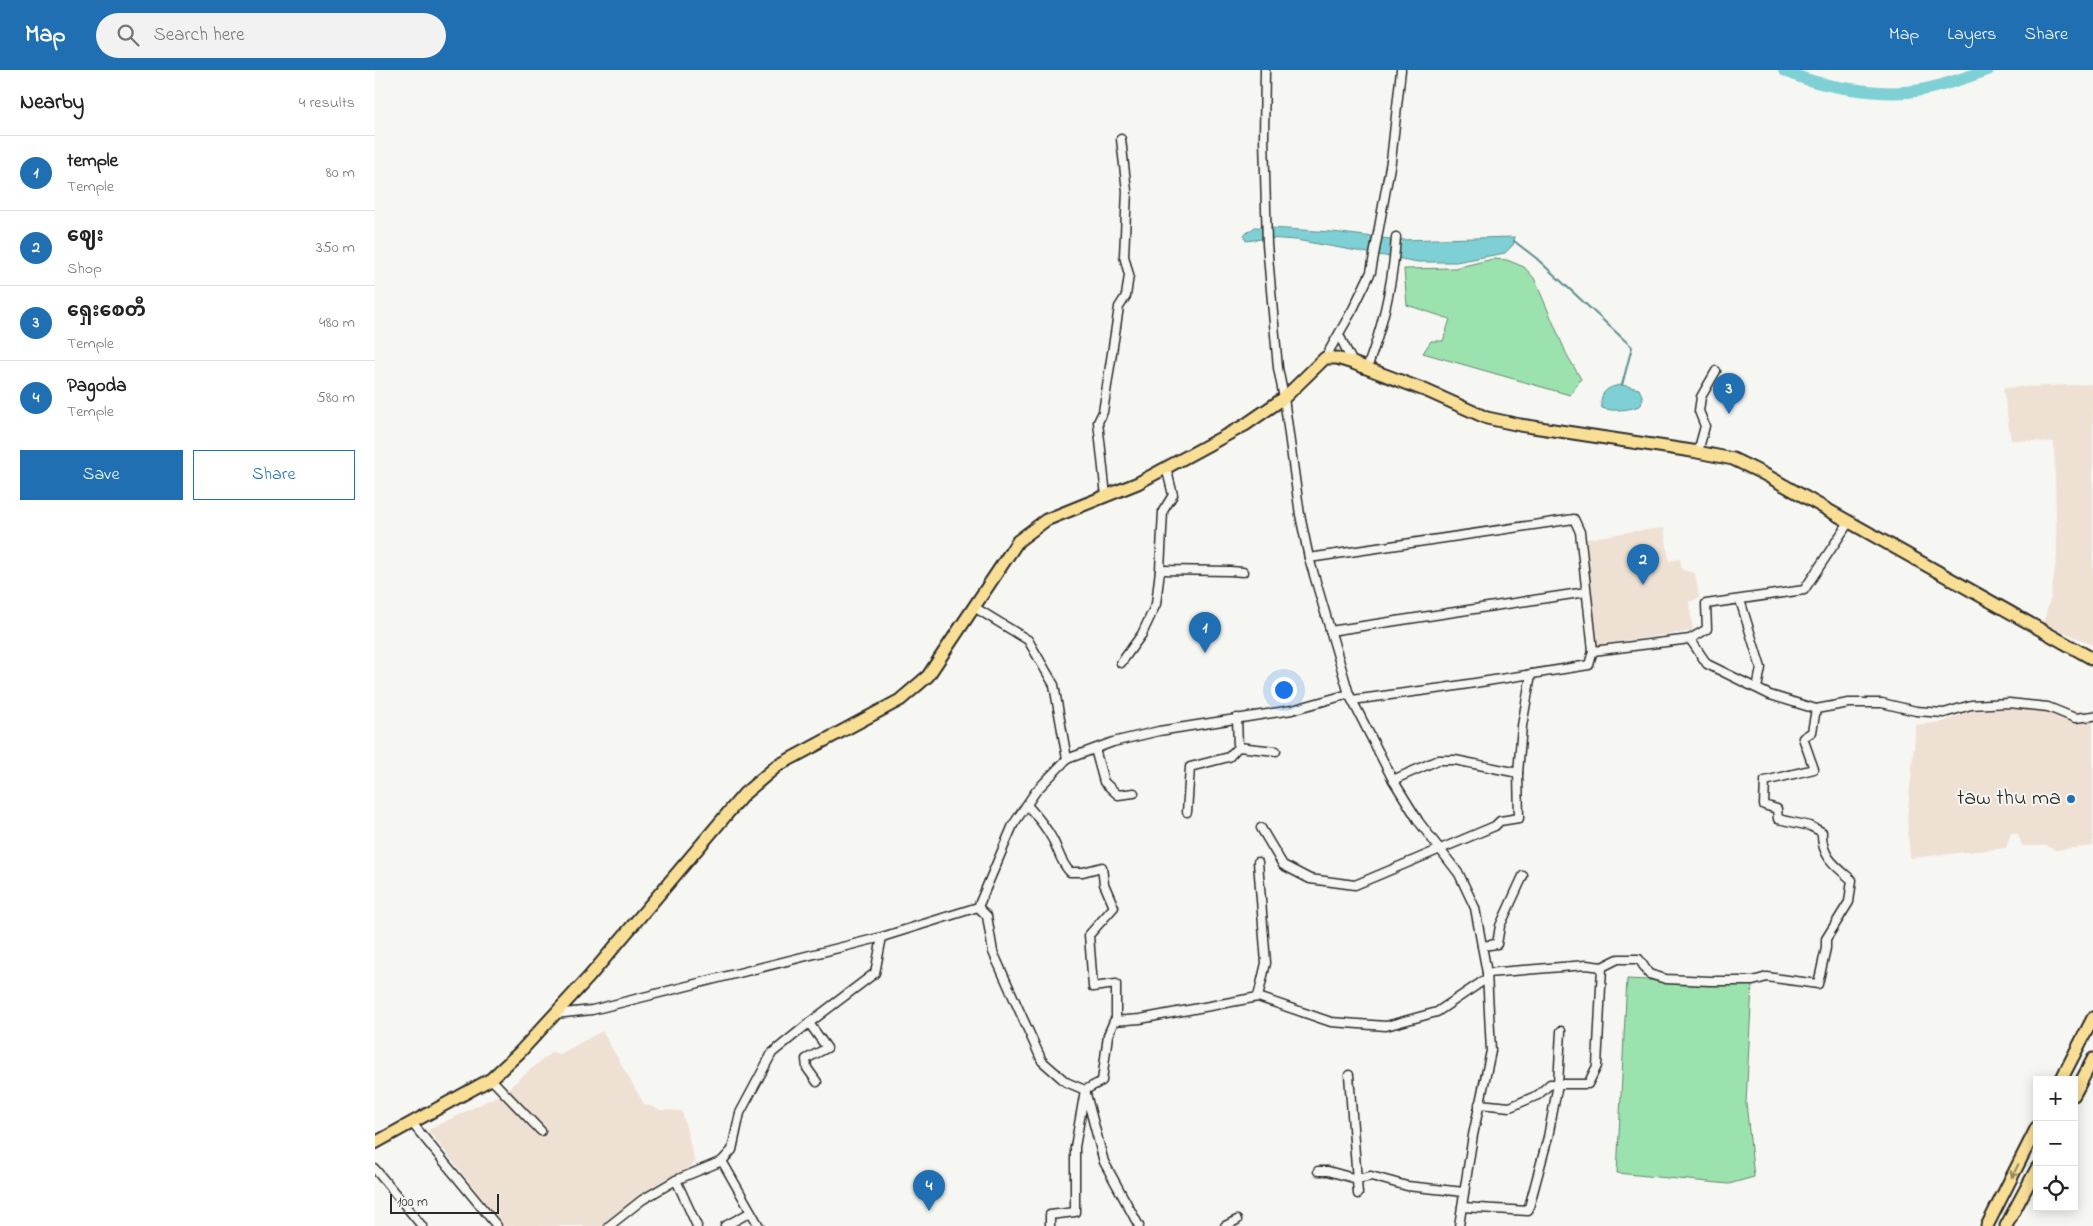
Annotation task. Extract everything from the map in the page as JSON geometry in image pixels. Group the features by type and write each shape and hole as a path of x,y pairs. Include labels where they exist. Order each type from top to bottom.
{"highway":[{"path":"375,1142 491,1079 519,1053 589,977 744,794 777,766 900,700 928,676 1019,541 1046,520 1138,483 1245,425 1284,398 1325,358 1337,358 1353,363 1427,390 1487,418 1520,425 1698,452 1733,460 1764,474 2093,659"},
{"path":"2063,1076 2093,1018"},
{"path":"2078,1087 2093,1059"},
{"path":"1987,1226 2033,1135"},
{"path":"2006,1226 2033,1175"}],"street":[{"path":"1265,70 1267,244 1278,368 1284,398 1300,516 1309,558 1350,697 1393,780 1419,822 1459,874 1475,908 1482,946 1487,976 1491,1051 1479,1104 1459,1226"},
{"path":"1325,358 1371,272 1391,161 1401,70"},
{"path":"1106,496 1098,422 1103,412 1119,307 1126,296 1129,275 1125,256 1127,191 1121,139"},
{"path":"1367,368 1377,342 1394,264 1397,237"},
{"path":"1339,334 1353,363"},
{"path":"1698,452 1705,426 1699,411 1701,397 1716,371"},
{"path":"1121,663 1142,634 1156,604 1163,511 1173,495 1166,467"},
{"path":"555,1014 592,1010 881,937 978,907 1013,825 1036,791 1067,758 1113,742 1159,731 1292,710 1350,697 1589,665 1593,652 1580,532 1574,518 1309,558"},
{"path":"1593,652 1691,639 1707,629 1706,604 1804,590 1849,522"},
{"path":"1160,570 1243,572"},
{"path":"1330,631 1586,592"},
{"path":"1739,600 1761,668 1757,688"},
{"path":"974,607 1027,640 1054,685 1067,758"},
{"path":"1691,639 1707,664 1757,688 1794,703 1816,709 1849,702 1882,703 1915,711 1944,713 1971,704 2009,703 2048,707 2075,718 2093,716"},
{"path":"1261,828 1283,865 1311,879 1355,886 1495,826 1500,821 1519,818 1518,773 1522,726 1531,674"},
{"path":"978,907 987,916 993,952 1043,1061 1065,1082 1085,1090 1102,1081 1108,1035 1114,1021 1141,1019 1258,997 1331,1022 1387,1026 1437,1012 1487,976 1586,965 1602,967 1618,959 1639,959 1649,974 1666,979 1753,981 1767,977 1818,984 1826,948 1826,939 1849,902 1852,880 1835,866 1821,847 1822,832 1810,826 1778,819 1777,810 1763,805 1765,781 1814,769 1803,738 1812,732 1816,709"},
{"path":"1187,812 1190,767 1229,757 1238,747 1237,718"},
{"path":"1238,747 1276,750"},
{"path":"1095,749 1105,782 1118,795 1134,794"},
{"path":"1393,780 1438,760 1455,760 1518,773"},
{"path":"1027,805 1044,825 1055,843 1063,865 1069,872 1083,872 1102,867 1104,884 1114,907 1089,935 1093,987 1117,984 1116,1021"},
{"path":"1258,862 1266,963 1258,997"},
{"path":"1482,946 1497,944 1501,926 1523,876"},
{"path":"609,1226 643,1200 676,1180 722,1161 732,1150 740,1113 772,1054 875,973 881,937"},
{"path":"1479,1104 1511,1107 1538,1095 1551,1084 1588,1084 1597,1066 1602,967"},
{"path":"809,1023 827,1048 806,1059 807,1068 817,1082"},
{"path":"1462,1207 1529,1211 1548,1137 1558,1084 1561,1031"},
{"path":"1349,1075 1358,1194"},
{"path":"491,1079 541,1131"},
{"path":"1050,1226 1050,1215 1075,1212 1075,1147 1085,1090"},
{"path":"1085,1090 1104,1162 1139,1226"},
{"path":"412,1123 497,1226"},
{"path":"722,1161 759,1226"},
{"path":"375,1169 422,1226"},
{"path":"1318,1172 1328,1171 1357,1179 1371,1176 1407,1186 1464,1192"},
{"path":"676,1180 697,1226"},
{"path":"725,1226 751,1212"},
{"path":"1225,1226 1237,1220"}],"shaded area":[{"path":"2093,384 2093,645 2043,623 2051,596 2057,555 2054,442 2011,440 2003,388"},
{"path":"1664,528 1669,561 1680,559 1682,570 1695,573 1699,598 1689,602 1693,631 1595,645 1586,539"},
{"path":"2002,709 2093,711 2093,846 2056,850 2047,846 2022,846 2018,834 2011,833 2006,848 1910,858 1907,819 1916,725 1943,722 1967,712"},
{"path":"602,1031 644,1104 661,1110 682,1111 695,1163 611,1218 602,1226 504,1226 428,1130 501,1094 552,1052 560,1054"}],"green space":[{"path":"1493,259 1507,260 1524,267 1534,278 1567,355 1581,379 1570,395 1423,353 1431,341 1443,341 1450,319 1407,305 1404,269 1455,268"},
{"path":"1627,979 1752,985 1746,1103 1754,1177 1729,1184 1617,1173"}],"water":[{"path":"1255,227 1332,232 1399,240 1515,237 1513,245 1505,253 1456,262 1418,262 1296,240 1268,238 1246,241 1244,235"},
{"path":"1622,385 1639,389 1643,398 1641,405 1621,410 1602,408 1601,398 1605,391"}],"waterway":[{"path":"1784,70 1832,86 1889,92 1921,90 1947,84 1988,70"},
{"path":"1514,241 1536,258 1632,347 1622,385"}],"place":[{"name":"ရှေးစေတီ","path":"1729,414"},
{"name":"ဈေး","path":"1643,585"},
{"name":"temple","path":"1205,653"},
{"name":"taw thu ma","path":"2071,799"},
{"name":"Pagoda","path":"929,1211"}]}
